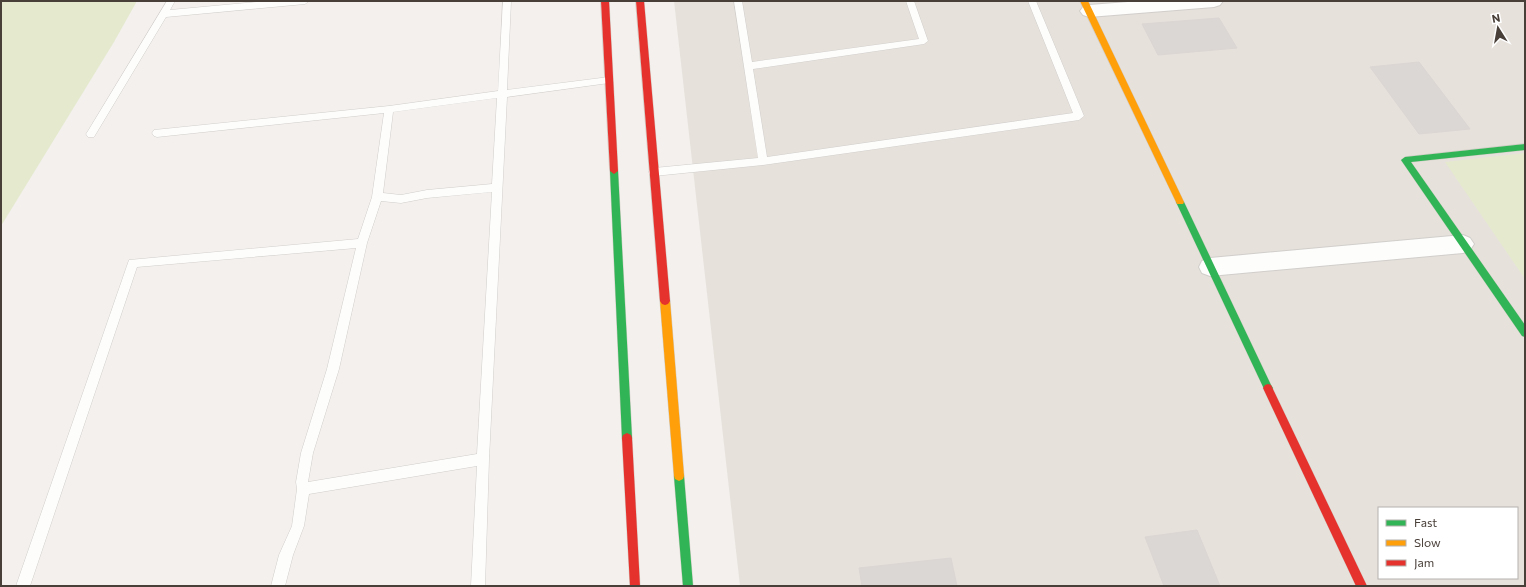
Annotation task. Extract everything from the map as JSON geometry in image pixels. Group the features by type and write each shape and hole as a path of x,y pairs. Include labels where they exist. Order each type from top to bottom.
{"street":[{"path":"606,1 635,586"},
{"path":"640,1 688,586"},
{"path":"1214,1 1086,6 1362,586"},
{"path":"1525,148 1405,160 1525,333"},
{"path":"1210,267 1463,244"}],"lane":[{"path":"91,134 171,1"},
{"path":"163,14 217,4 305,1"},
{"path":"478,586 483,459 507,1"},
{"path":"738,1 763,161"},
{"path":"748,66 924,41 910,1"},
{"path":"654,172 763,161 1079,116 1032,1"},
{"path":"157,133 389,109 609,80"},
{"path":"278,586 286,555 298,526 304,490 302,482 307,453 333,369 362,243 377,197 389,109"},
{"path":"377,197 401,199 427,194 498,187"},
{"path":"23,586 133,263 362,243"},
{"path":"304,490 483,459"}],"shaded area":[{"path":"674,1 1525,1 1525,586 740,586"}],"green space":[{"path":"1,1 137,1 114,42 1,226"},
{"path":"1525,153 1525,279 1445,162"}],"building":[{"path":"1219,18 1237,48 1158,55 1142,24"},
{"path":"1419,62 1470,129 1419,134 1370,67"},
{"path":"1197,530 1220,586 1164,586 1145,537"},
{"path":"951,558 957,586 862,586 859,568"}],"traffic: fast":[{"path":"1525,147 1405,160 1525,333"},
{"path":"614,171 627,438"},
{"path":"1180,202 1268,388"},
{"path":"679,476 688,586"}],"traffic: slow":[{"path":"1084,1 1180,202"},
{"path":"665,301 679,476"}],"traffic: jam":[{"path":"605,1 614,171"},
{"path":"640,1 665,301"},
{"path":"1268,388 1362,586"},
{"path":"627,438 635,586"}]}
